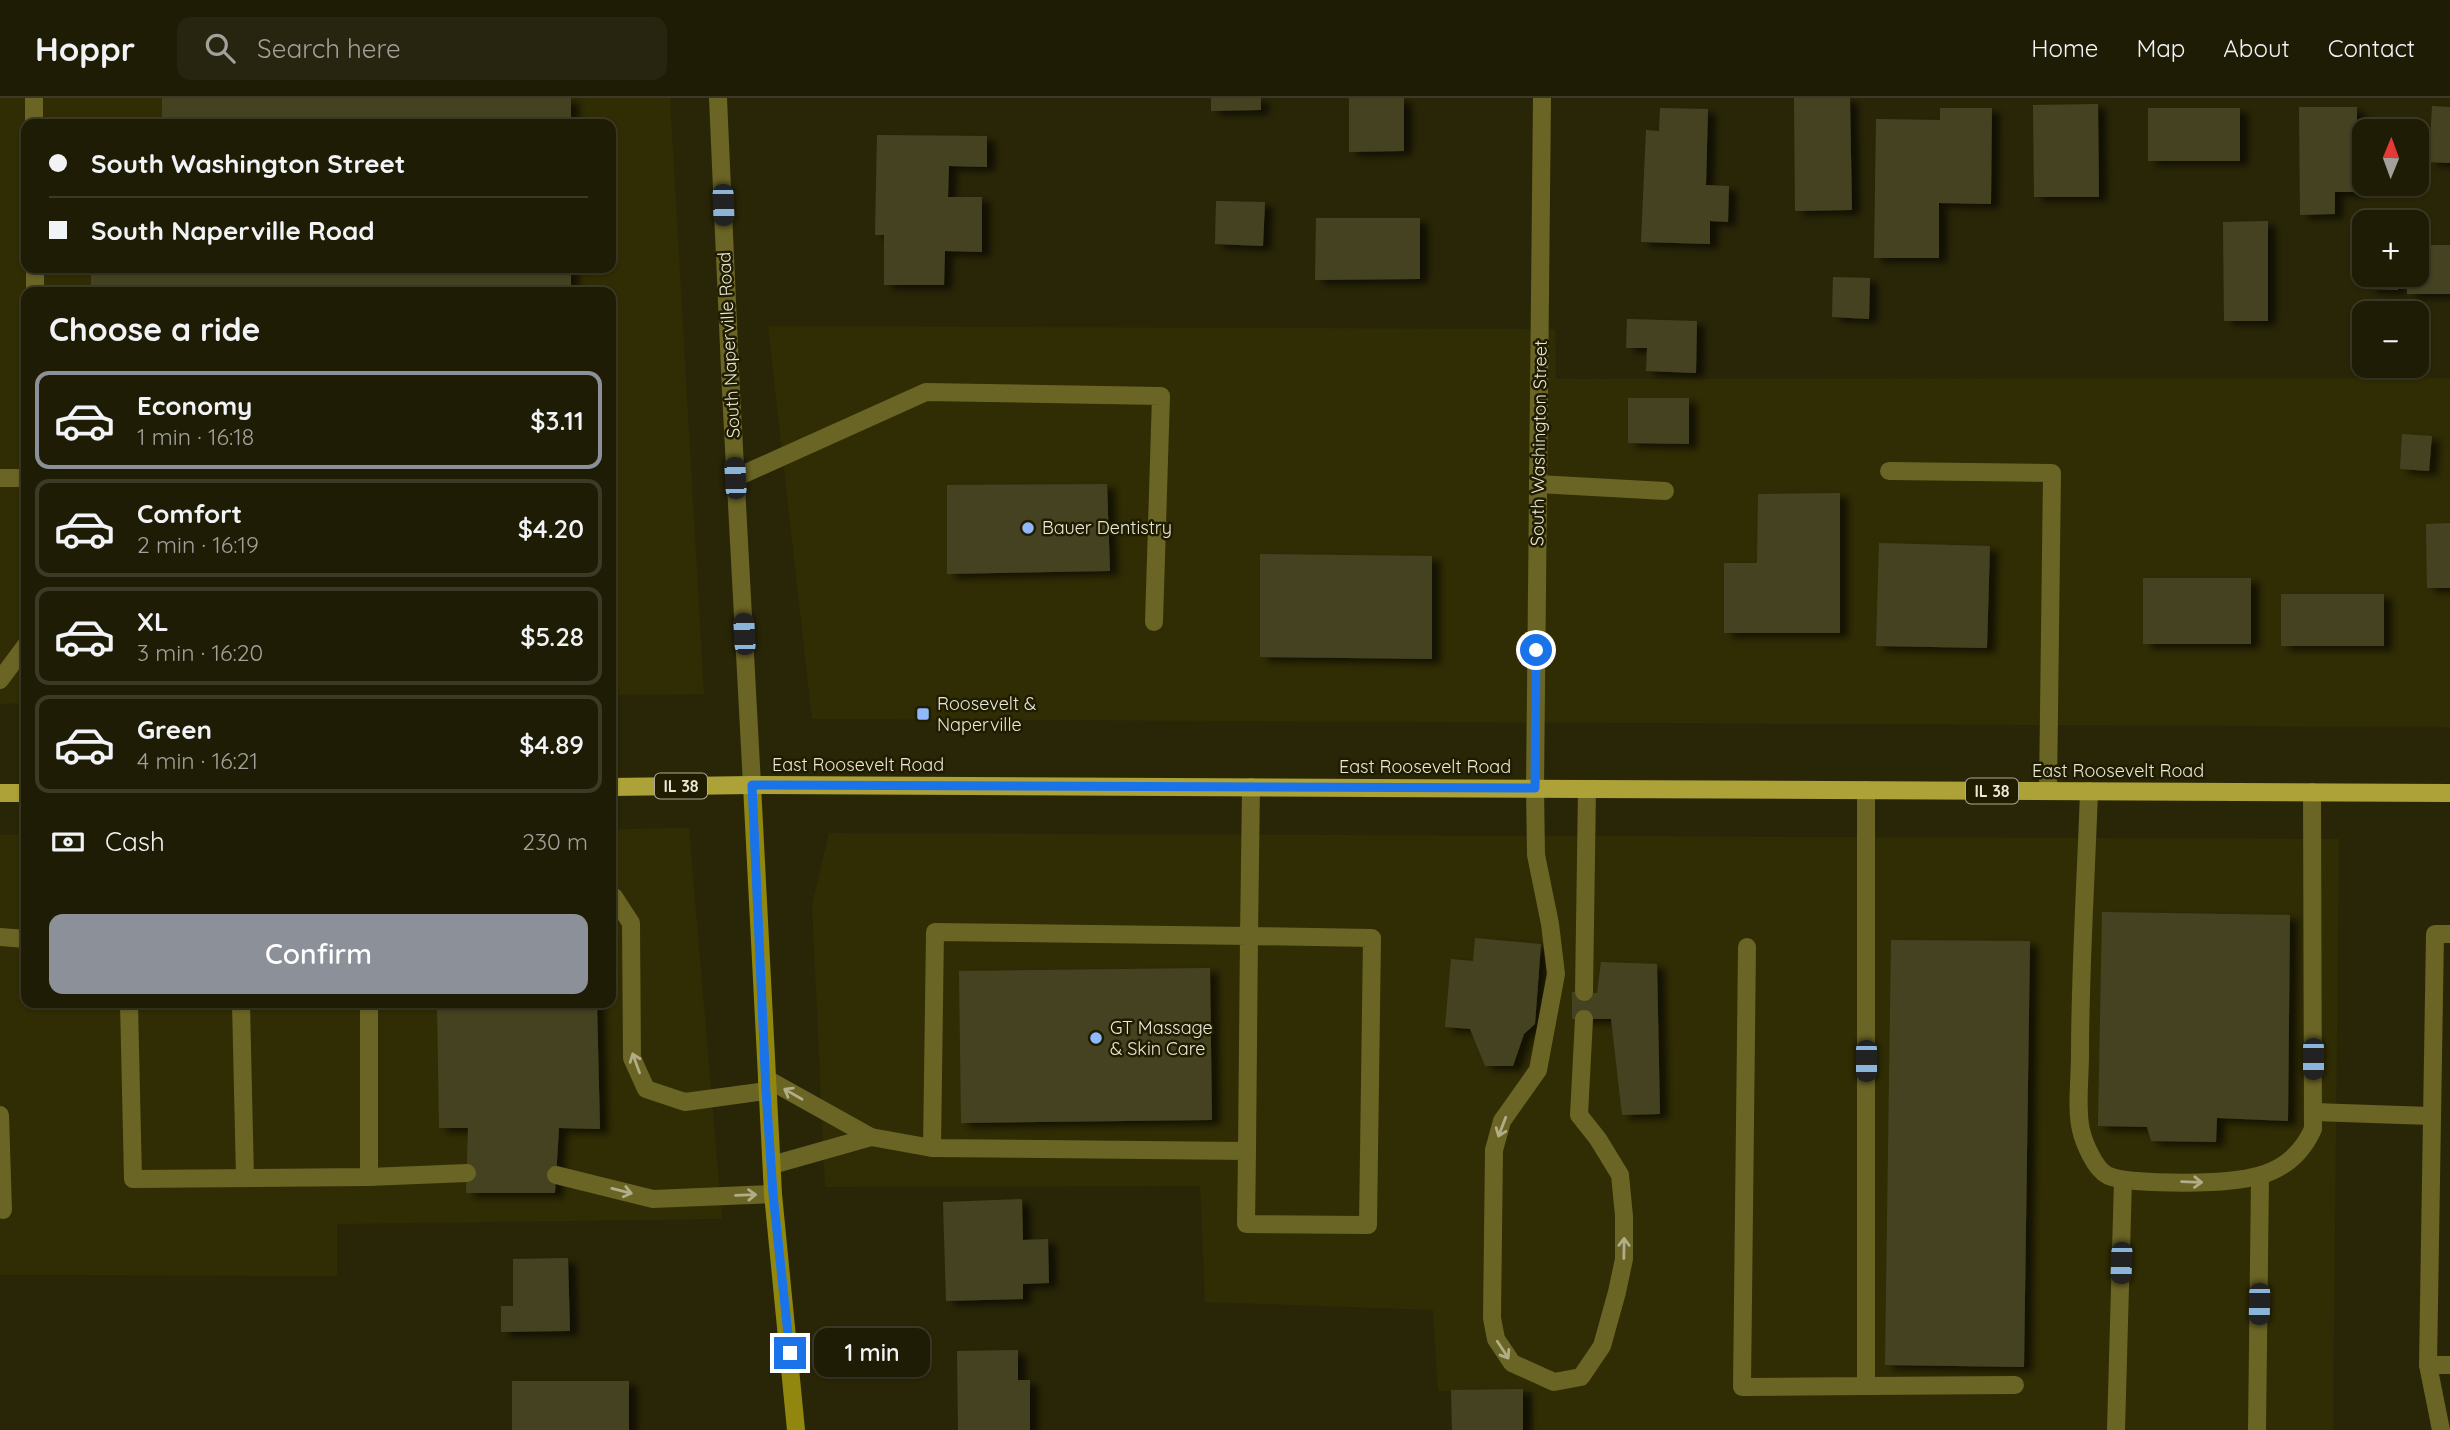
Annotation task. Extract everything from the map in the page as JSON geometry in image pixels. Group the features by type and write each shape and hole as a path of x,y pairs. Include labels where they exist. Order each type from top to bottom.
{"main road":[{"name":"East Roosevelt Road","path":"616,787 752,785 2450,793"},
{"name":"South Naperville Road","path":"752,785 773,1194 796,1430"},
{"path":"0,793 21,793"}],"street":[{"path":"34,98 34,119"},
{"name":"South Naperville Road","path":"718,98 752,785"},
{"name":"South Washington Street","path":"1542,98 1536,855 1550,924 1556,974 1538,1069 1502,1121 1494,1150 1492,1318 1496,1339 1512,1363 1554,1382 1581,1377 1602,1346 1624,1259 1625,1216 1620,1175 1598,1139 1579,1115 1584,1019"},
{"path":"735,478 926,392 1161,396 1154,622"},
{"path":"1889,471 2052,473 2048,792"},
{"path":"0,478 21,478"},
{"path":"1538,484 1665,491"},
{"path":"0,680 21,652"},
{"path":"932,1148 935,932 1249,936 1372,938 1368,1226 1246,1224 1249,936 1251,787"},
{"path":"1584,992 1587,789"},
{"path":"1866,790 1866,1387"},
{"path":"2089,791 2080,1030 2080,1128 2087,1150 2106,1175 2123,1180 2206,1183 2260,1177 2284,1164 2305,1147 2313,1129 2312,792"},
{"path":"616,900 631,923 632,1058 646,1088 685,1102 767,1085 871,1137 932,1148 1247,1151"},
{"path":"2441,1430 2428,1365 2431,1116 2435,934 2450,934"},
{"path":"0,937 21,939"},
{"path":"1747,947 1742,1387 2015,1385"},
{"path":"129,1008 133,1179 369,1177 467,1173"},
{"path":"241,1008 245,1178"},
{"path":"369,1008 369,1177"},
{"path":"2313,1112 2431,1116"},
{"path":"0,1115 3,1210"},
{"path":"772,1165 871,1137"},
{"path":"556,1174 653,1199 773,1194"},
{"path":"2258,1430 2260,1177"},
{"path":"2116,1430 2123,1180"},
{"path":"2428,1365 2450,1365"}],"shaded area":[{"path":"0,98 670,98 704,694 616,695 616,287 21,287 21,703 0,704"},
{"path":"768,326 1555,329 1556,379 2450,378 2450,727 812,719"},
{"path":"689,828 722,1219 337,1224 337,1276 0,1275 0,835 21,835 21,1008 616,1008 616,829"},
{"path":"829,833 2339,839 2333,1430 1534,1430 1532,1392 1438,1391 1433,1310 1205,1302 1200,1186 825,1187 812,905"}],"building":[{"path":"162,98 571,98 571,119 162,119"},
{"path":"1211,98 1261,98 1261,110 1211,111"},
{"path":"1349,98 1404,98 1404,151 1349,152"},
{"path":"1794,98 1850,98 1852,210 1795,211"},
{"path":"2098,104 2099,197 2034,197 2033,105"},
{"path":"2432,106 2450,107 2450,163 2429,162"},
{"path":"2299,107 2357,107 2357,119 2352,119 2352,192 2335,192 2335,214 2300,215"},
{"path":"1660,108 1708,109 1706,185 1729,186 1728,222 1710,221 1710,244 1641,242 1646,130 1659,131"},
{"path":"1940,108 1992,108 1991,204 1939,203 1939,258 1874,258 1876,119 1940,120"},
{"path":"2148,108 2240,108 2240,161 2148,161"},
{"path":"877,135 987,136 987,167 949,166 948,197 982,197 982,252 945,251 944,285 884,285 884,235 875,235"},
{"path":"1216,201 1265,202 1263,246 1215,244"},
{"path":"1316,218 1420,218 1420,279 1315,280"},
{"path":"2268,221 2268,321 2224,321 2223,222"},
{"path":"2429,245 2450,245 2450,294 2407,294 2407,287 2429,287"},
{"path":"91,273 571,273 571,287 91,287"},
{"path":"1833,277 1870,278 1869,319 1832,317"},
{"path":"2368,287 2398,287 2398,290"},
{"path":"1627,319 1697,321 1696,373 1646,371 1647,348 1626,348"},
{"path":"1628,398 1689,398 1689,444 1628,443"},
{"path":"2402,434 2432,436 2429,471 2400,469"},
{"name":"Bauer Dentistry","path":"1107,484 1110,571 947,574 947,485"},
{"path":"1840,493 1840,633 1724,633 1724,563 1757,563 1758,494"},
{"path":"2450,523 2450,588 2427,588 2426,524"},
{"path":"1879,543 1990,546 1987,648 1876,646"},
{"path":"1260,554 1432,556 1432,659 1260,657"},
{"path":"2143,578 2251,578 2251,644 2143,644"},
{"path":"2281,594 2384,594 2384,646 2281,646"},
{"path":"2102,912 2290,915 2288,1121 2217,1118 2216,1142 2151,1141 2147,1127 2098,1126"},
{"path":"1475,938 1541,944 1535,1024 1524,1034 1513,1066 1485,1066 1470,1029 1445,1027 1451,959 1473,961"},
{"path":"1891,940 2030,941 2024,1367 1885,1365"},
{"path":"1601,962 1657,964 1660,1114 1622,1115 1611,1019 1572,1019 1572,992 1597,993"},
{"path":"1210,968 1212,1120 961,1123 959,971"},
{"path":"437,1008 597,1008 600,1129 559,1128 555,1193 466,1193 468,1128 439,1128"},
{"path":"1022,1199 1023,1240 1048,1239 1049,1283 1023,1284 1023,1299 946,1301 943,1202"},
{"path":"568,1258 570,1331 501,1332 501,1306 513,1306 513,1259"},
{"path":"1018,1350 1018,1380 1030,1380 1030,1430 958,1430 957,1351"},
{"path":"512,1381 629,1381 629,1430 512,1430"},
{"path":"1523,1389 1523,1430 1452,1430 1451,1390"}],"place":[{"name":"Bauer Dentistry","path":"1028,528"},
{"name":"Roosevelt & Naperville","path":"923,714"},
{"name":"GT Massage & Skin Care","path":"1096,1038"}],"route":[{"path":"790,1353 773,1194 766,1091 752,785 1535,788 1536,650"}]}
